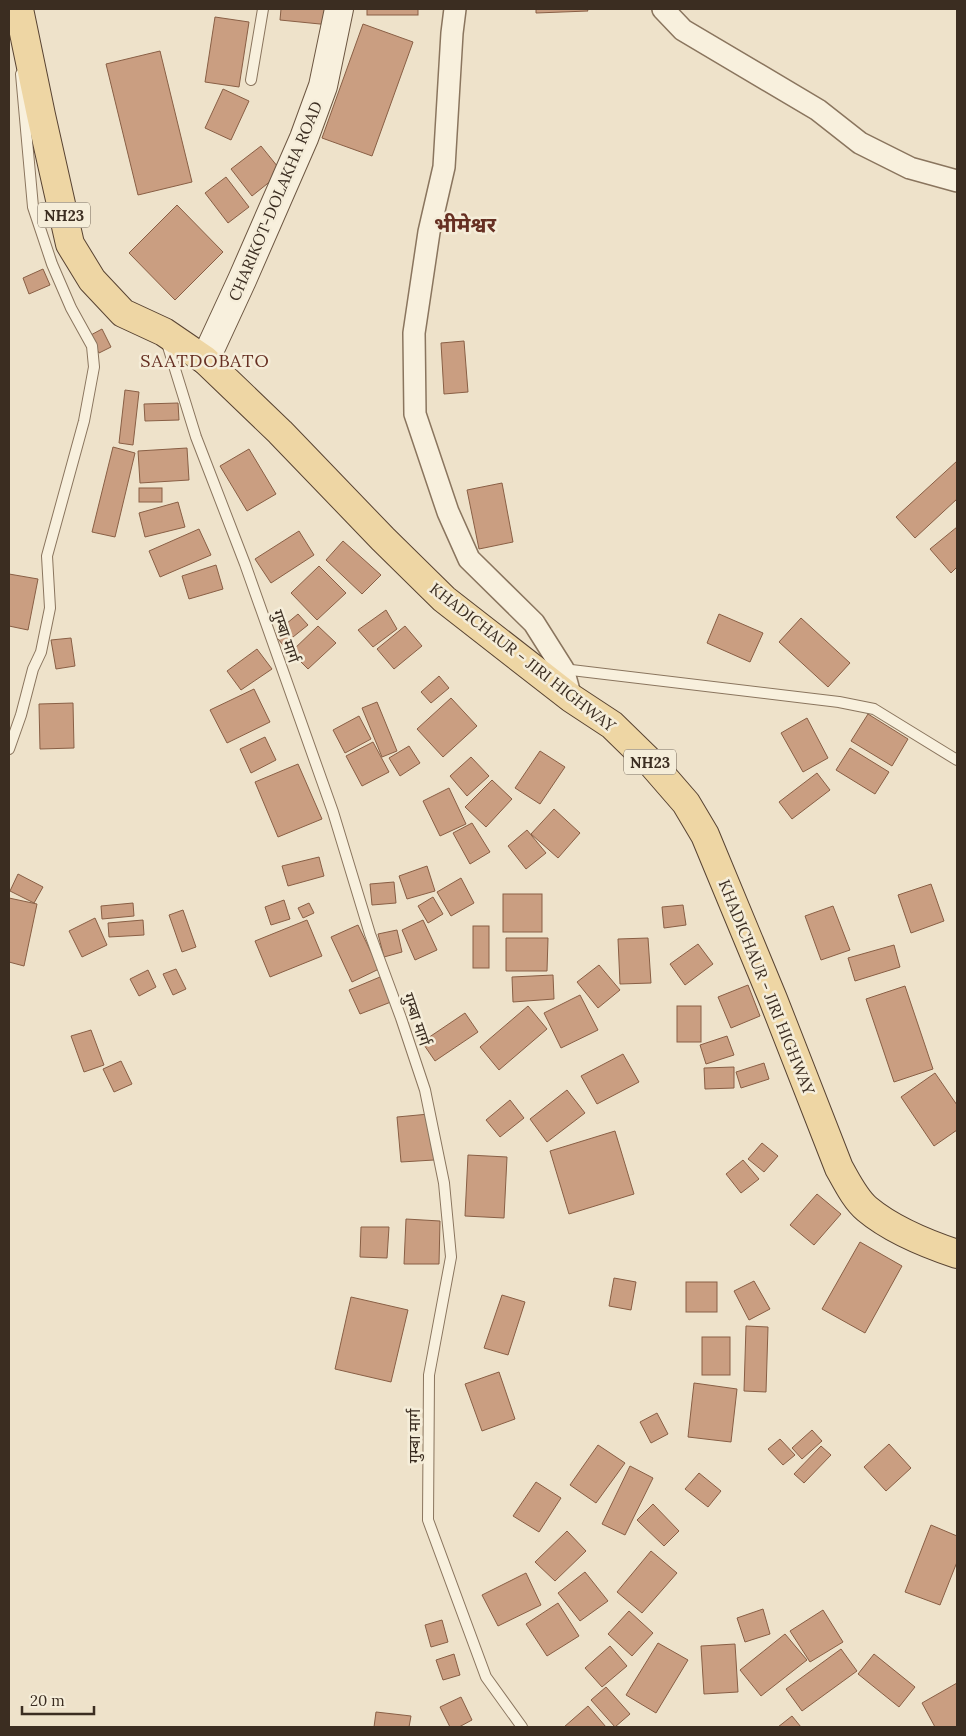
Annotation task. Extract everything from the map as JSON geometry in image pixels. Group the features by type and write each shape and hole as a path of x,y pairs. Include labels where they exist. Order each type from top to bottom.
{"main road":[{"name":"CHARIKOT-DOLAKHA ROAD","path":"204,360 242,280 304,138 323,86 339,9"},
{"name":"NH23","path":"21,17 40,115 70,244 92,280 123,313 164,332 204,360"},
{"name":"KHADICHAUR - JIRI HIGHWAY","path":"204,360 280,432 444,599 571,698 612,725 653,765 686,803 705,836 773,999 839,1168 853,1193 866,1209 891,1225 916,1238 957,1254"}],"street":[{"path":"455,9 444,167 429,232 414,333 415,414 448,512 469,559 534,623 563,669 571,698"},
{"path":"663,9 684,30 818,110 860,143 910,168 957,181"}],"lane":[{"path":"251,80 263,9"},
{"path":"9,750 21,715 33,669 41,652 50,608 47,556 84,420 94,367 92,346 71,308 52,264 33,207 20,81 21,17"},
{"name":"गुम्बा मार्ग","path":"164,332 196,437 245,564 333,812 370,934 425,1090 444,1183 451,1257 429,1375 428,1520 486,1677 522,1727"},
{"path":"563,669 839,702 874,709 957,760"}],"building":[{"path":"281,9 332,9 330,25 280,20"},
{"path":"367,9 418,9 418,15 367,15"},
{"path":"536,9 587,9 588,11 536,13"},
{"path":"215,17 249,22 239,87 205,82"},
{"path":"363,24 413,42 372,156 322,138"},
{"path":"160,51 192,182 138,195 106,64"},
{"path":"223,89 249,101 231,140 205,128"},
{"path":"261,146 282,172 252,196 231,169"},
{"path":"226,177 249,207 228,223 205,193"},
{"path":"177,205 223,252 175,300 129,253"},
{"path":"43,269 50,285 29,294 23,278"},
{"path":"102,329 111,347 99,353 89,336"},
{"path":"464,341 468,392 444,394 441,343"},
{"path":"125,390 139,392 133,445 119,443"},
{"path":"178,403 179,420 145,421 144,404"},
{"path":"113,447 135,453 115,537 92,532"},
{"path":"187,448 189,480 140,483 138,451"},
{"path":"249,449 276,494 247,511 220,466"},
{"path":"957,461 957,499 915,538 896,517"},
{"path":"502,483 513,542 479,549 467,490"},
{"path":"139,488 162,488 162,502 139,502"},
{"path":"178,502 185,527 145,537 139,513"},
{"path":"957,527 957,567 951,573 930,549"},
{"path":"199,529 211,555 160,577 149,551"},
{"path":"299,531 314,555 271,583 255,559"},
{"path":"343,541 381,575 362,594 326,560"},
{"path":"216,565 223,589 189,599 182,576"},
{"path":"319,566 346,593 317,620 291,593"},
{"path":"9,574 38,579 28,630 9,626"},
{"path":"386,610 397,629 373,647 358,630"},
{"path":"298,614 308,625 283,645 274,634"},
{"path":"719,614 763,633 750,662 707,643"},
{"path":"801,618 850,663 828,687 779,642"},
{"path":"318,626 336,643 308,669 291,652"},
{"path":"405,626 422,646 394,669 377,649"},
{"path":"71,638 75,666 56,669 51,640"},
{"path":"257,649 272,669 241,690 227,671"},
{"path":"439,676 449,688 431,703 421,692"},
{"path":"254,689 270,722 227,743 210,710"},
{"path":"451,698 477,726 443,757 417,729"},
{"path":"377,702 397,751 382,757 362,708"},
{"path":"73,703 74,748 40,749 39,704"},
{"path":"868,714 908,739 892,766 851,741"},
{"path":"359,716 371,739 345,753 333,730"},
{"path":"807,718 828,758 803,772 781,733"},
{"path":"265,737 276,760 251,773 240,749"},
{"path":"373,742 389,772 362,786 346,756"},
{"path":"409,746 420,763 400,776 389,758"},
{"path":"850,748 889,772 875,794 836,770"},
{"path":"540,751 565,767 540,804 515,788"},
{"path":"471,757 489,776 467,796 450,776"},
{"path":"298,764 322,819 278,837 255,782"},
{"path":"817,773 830,790 792,819 779,802"},
{"path":"492,780 512,799 486,827 465,807"},
{"path":"449,788 466,824 440,836 423,801"},
{"path":"554,809 580,833 558,858 531,834"},
{"path":"472,823 490,852 470,864 453,833"},
{"path":"527,830 546,853 526,869 508,846"},
{"path":"319,857 324,876 288,886 282,866"},
{"path":"427,866 435,891 407,899 399,876"},
{"path":"18,874 43,887 34,903 10,891"},
{"path":"461,878 474,903 451,916 437,892"},
{"path":"394,882 396,903 372,905 370,884"},
{"path":"931,884 944,921 911,933 898,895"},
{"path":"503,894 542,894 542,932 503,932"},
{"path":"433,897 443,914 428,923 418,906"},
{"path":"9,898 37,904 24,966 9,962"},
{"path":"284,900 290,919 271,925 265,907"},
{"path":"133,903 134,916 102,919 101,906"},
{"path":"309,903 314,913 303,918 298,908"},
{"path":"683,905 686,925 664,928 662,907"},
{"path":"833,906 850,950 821,960 805,916"},
{"path":"183,910 196,947 182,952 169,915"},
{"path":"95,918 107,945 82,957 69,931"},
{"path":"143,920 144,935 109,937 108,923"},
{"path":"307,920 322,956 270,977 255,941"},
{"path":"423,920 437,950 415,960 402,930"},
{"path":"358,925 379,969 352,982 331,937"},
{"path":"473,926 489,926 489,968 473,968"},
{"path":"397,930 402,952 384,957 378,934"},
{"path":"506,938 548,938 547,971 506,971"},
{"path":"648,938 651,983 620,984 618,939"},
{"path":"698,944 713,964 685,985 670,964"},
{"path":"894,945 900,967 855,981 848,958"},
{"path":"599,965 620,990 598,1008 577,982"},
{"path":"176,969 186,989 173,995 163,974"},
{"path":"148,970 156,987 139,996 130,979"},
{"path":"553,975 554,999 513,1002 512,977"},
{"path":"380,977 391,1002 360,1014 349,990"},
{"path":"748,985 760,1016 731,1028 718,997"},
{"path":"905,986 933,1069 894,1082 866,999"},
{"path":"580,995 598,1030 561,1048 544,1013"},
{"path":"528,1006 547,1029 499,1070 480,1047"},
{"path":"677,1006 701,1006 701,1042 677,1042"},
{"path":"465,1013 478,1032 435,1061 422,1042"},
{"path":"91,1030 104,1065 84,1072 71,1036"},
{"path":"727,1036 734,1055 706,1064 700,1045"},
{"path":"623,1054 639,1082 597,1104 581,1076"},
{"path":"121,1061 132,1084 114,1092 103,1069"},
{"path":"764,1063 769,1079 741,1088 736,1072"},
{"path":"734,1067 734,1088 705,1089 704,1068"},
{"path":"935,1073 957,1105 957,1130 934,1146 901,1097"},
{"path":"567,1090 585,1113 547,1142 530,1119"},
{"path":"510,1100 524,1118 500,1137 486,1120"},
{"path":"429,1114 434,1160 401,1162 397,1117"},
{"path":"615,1131 634,1194 569,1214 550,1151"},
{"path":"762,1143 778,1156 764,1172 748,1159"},
{"path":"468,1155 507,1157 504,1218 465,1216"},
{"path":"743,1160 759,1179 741,1193 726,1174"},
{"path":"817,1194 841,1214 814,1245 790,1225"},
{"path":"406,1219 440,1221 439,1264 404,1264"},
{"path":"361,1227 389,1227 387,1258 360,1257"},
{"path":"860,1242 902,1266 865,1333 822,1309"},
{"path":"614,1278 636,1282 631,1310 609,1306"},
{"path":"754,1281 770,1309 749,1320 734,1291"},
{"path":"686,1282 717,1282 717,1312 686,1312"},
{"path":"502,1295 525,1302 508,1355 484,1348"},
{"path":"351,1297 408,1310 391,1382 335,1369"},
{"path":"746,1326 768,1327 766,1392 744,1391"},
{"path":"702,1337 730,1337 730,1375 702,1375"},
{"path":"499,1372 515,1419 482,1431 465,1384"},
{"path":"694,1383 737,1389 731,1442 688,1437"},
{"path":"657,1413 668,1434 651,1443 640,1422"},
{"path":"812,1430 822,1441 802,1459 792,1448"},
{"path":"780,1439 795,1455 783,1465 768,1449"},
{"path":"889,1444 911,1468 886,1491 864,1467"},
{"path":"598,1445 625,1463 596,1503 570,1485"},
{"path":"821,1446 831,1455 804,1483 794,1474"},
{"path":"630,1466 653,1478 625,1535 602,1524"},
{"path":"699,1473 721,1491 708,1507 685,1489"},
{"path":"536,1482 561,1498 539,1532 513,1516"},
{"path":"653,1504 679,1531 664,1546 637,1520"},
{"path":"931,1525 957,1536 957,1562 940,1605 905,1592"},
{"path":"567,1531 586,1551 555,1581 535,1562"},
{"path":"651,1551 677,1573 642,1613 617,1592"},
{"path":"585,1572 608,1601 580,1621 558,1593"},
{"path":"526,1573 541,1605 498,1626 482,1595"},
{"path":"558,1603 579,1636 547,1656 526,1624"},
{"path":"763,1609 770,1634 745,1642 737,1618"},
{"path":"823,1610 843,1642 810,1662 790,1631"},
{"path":"629,1611 653,1633 632,1656 608,1634"},
{"path":"442,1620 448,1642 431,1647 425,1625"},
{"path":"785,1634 807,1660 761,1696 740,1670"},
{"path":"658,1643 688,1660 656,1713 626,1695"},
{"path":"735,1644 738,1692 704,1694 701,1646"},
{"path":"610,1646 627,1666 602,1687 585,1668"},
{"path":"841,1649 857,1671 802,1711 786,1689"},
{"path":"454,1654 460,1675 443,1680 436,1660"},
{"path":"874,1654 915,1687 899,1707 858,1674"},
{"path":"957,1683 957,1727 935,1727 922,1703"},
{"path":"606,1687 630,1714 615,1727 591,1700"},
{"path":"461,1697 472,1720 459,1727 450,1727 440,1707"},
{"path":"588,1706 606,1727 564,1727"},
{"path":"376,1712 411,1716 409,1727 374,1727"},
{"path":"792,1716 801,1727 778,1727"}],"district":[{"name":"भीमेश्वर","path":"465,224"},
{"name":"SAATDOBATO","path":"205,360"}]}
